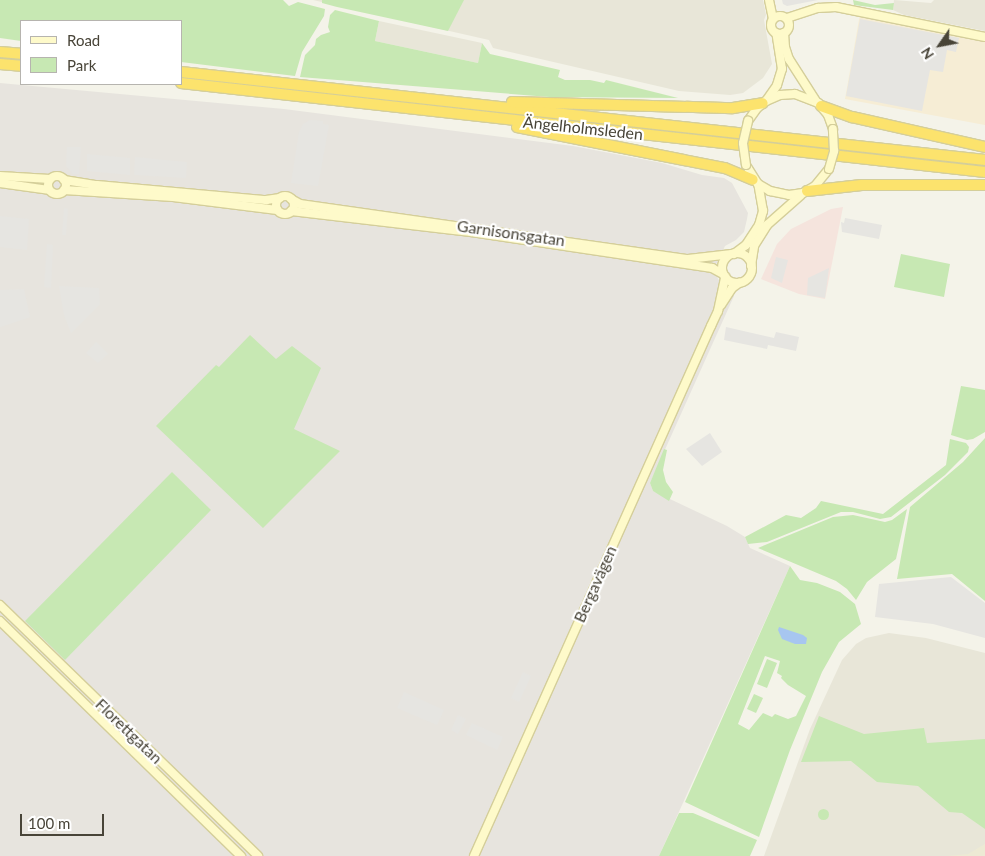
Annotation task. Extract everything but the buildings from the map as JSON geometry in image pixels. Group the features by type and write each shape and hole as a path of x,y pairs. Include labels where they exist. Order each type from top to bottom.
{"highway":[{"path":"3,52 20,54"},
{"path":"0,64 20,66"},
{"path":"0,70 20,71"},
{"name":"Ängelholmsleden","path":"182,72 985,160"},
{"name":"Ängelholmsleden","path":"182,83 985,172"},
{"path":"428,99 449,97 541,104 733,108 764,102"},
{"path":"819,104 861,119 985,147"},
{"path":"463,115 725,168 756,182"},
{"path":"805,192 862,185 985,184"}],"street":[{"path":"769,0 780,18"},
{"path":"774,0 783,31 784,47 789,59 833,129 834,151 829,169 822,180 767,225 754,246 749,277 740,283 731,282 724,275 724,261 744,248 759,225 763,211 756,182 746,165 743,143 748,121 777,85 782,69 783,31"},
{"path":"783,31 771,26 780,18 818,8 836,7 985,37"},
{"path":"783,31 808,12"},
{"path":"764,102 790,94 802,95 819,104"},
{"name":"Garnisonsgatan","path":"0,176 50,179 57,176 64,180 97,185 266,200 291,199 300,204 688,259 733,254"},
{"path":"49,190 50,179"},
{"path":"64,180 64,190"},
{"path":"756,182 781,194 796,195 805,192"},
{"name":"Garnisonsgatan","path":"0,183 49,190 56,194 64,190 173,197 277,210 284,214 291,212 471,232 712,268 724,275"},
{"path":"277,210 276,203 280,198"},
{"path":"291,199 294,205 291,212"},
{"path":"733,254 744,256 751,266"},
{"name":"Bergavägen","path":"718,311 724,275"},
{"name":"Bergavägen","path":"474,856 718,311 732,288 740,283"},
{"name":"Florettgatan","path":"0,605 258,856"},
{"name":"Florettgatan","path":"0,621 241,856"}],"shaded area":[{"path":"313,0 763,0 766,15 764,20 772,64 763,78 743,93 730,95 679,91 493,48 489,40"},
{"path":"782,0 818,0 787,6 783,4"},
{"path":"894,0 931,3 934,0 985,0 985,31 904,15 893,10"},
{"path":"860,14 985,39 985,125 845,99"},
{"path":"860,19 959,38 956,52 947,50 943,72 930,70 922,111 846,96"},
{"path":"379,21 482,43 478,63 375,41"},
{"path":"0,83 284,109 573,146 662,163 702,175 724,178 732,183 748,213 747,219 744,232 736,240 725,246 715,267 718,279 734,296 650,483 653,491 727,526 745,537 750,548 790,566 659,856 0,856"},
{"path":"310,120 323,121 323,124 329,125 318,186 291,183 299,132 303,124"},
{"path":"67,147 81,147 79,174 73,174 66,166"},
{"path":"87,154 130,158 130,175 87,171"},
{"path":"135,157 187,162 186,178 134,175"},
{"path":"843,207 825,299 799,294 761,279 777,244 791,229 831,209"},
{"path":"64,208 68,209 66,235 62,235"},
{"path":"0,216 29,219 27,250 0,247"},
{"path":"845,218 882,225 879,239 842,232 841,222 844,223"},
{"path":"47,244 53,245 51,288 44,287"},
{"path":"776,257 788,260 782,283 771,278"},
{"path":"829,268 825,298 807,295 808,278"},
{"path":"59,286 99,288 100,304 71,333 64,315"},
{"path":"24,289 30,317 0,327 0,290"},
{"path":"726,327 774,338 776,332 799,337 796,351 768,345 767,349 724,340"},
{"path":"96,342 108,354 98,363 86,353"},
{"path":"710,433 722,452 702,466 686,449"},
{"path":"951,577 985,603 985,638 933,624 875,617 879,584"},
{"path":"889,633 926,638 985,653 985,856 764,856 810,729 842,660 856,644 866,638"},
{"path":"523,672 531,676 519,702 511,698"},
{"path":"404,692 444,710 437,725 397,708"},
{"path":"458,715 466,719 458,734 451,730"},
{"path":"472,723 503,737 497,750 466,735"},
{"path":"985,844 985,856 946,856 968,854"}],"green space":[{"path":"0,0 283,0 289,6 298,2 325,9 324,16 302,52 295,76 182,62 182,20 20,20 20,41 0,38"},
{"path":"322,0 464,0 448,31 337,7 322,3"},
{"path":"853,0 875,5 894,3 893,10 854,5"},
{"path":"335,10 379,21 375,41 478,63 482,43 490,54 560,70 558,77 565,80 590,80 604,83 606,80 678,98 549,97 300,77 305,55 315,45 316,39 330,32 328,27 330,15"},
{"path":"901,254 950,264 944,297 894,287"},
{"path":"250,335 276,359 292,346 321,368 294,429 340,451 263,528 156,426 216,365 219,367"},
{"path":"961,386 985,390 985,432 973,439 967,440 951,435"},
{"path":"985,438 985,601 952,574 897,579 910,507 963,462"},
{"path":"950,439 966,443 969,447 968,452 945,475 891,517 880,519 853,512 841,512 767,542 748,544 745,537 786,515 801,518 816,508 821,501 883,514 946,465"},
{"path":"664,449 667,450 663,470 666,482 673,492 669,501 653,491 650,483"},
{"path":"172,472 211,510 65,660 25,621"},
{"path":"907,509 896,559 867,582 856,600 847,589 836,581 758,548 833,517 853,515 885,522 892,520"},
{"path":"790,566 800,580 817,583 840,592 855,604 861,624 839,642 822,672 790,750 759,837 685,802","holes":["765,656 780,661 777,673 782,676 781,678 788,685 806,696 796,716 788,719 775,714 772,717 763,713 749,730 738,724"]},
{"path":"767,659 777,663 767,688 757,684"},
{"path":"754,694 763,698 756,713 747,709"},
{"path":"819,716 864,734 924,728 927,743 985,739 985,829 962,813 949,812 918,786 877,782 851,761 801,762"},
{"path":"823,808 829,814 823,820 817,814"},
{"path":"679,813 693,813 757,840 750,856 659,856"}],"water":[{"path":"779,627 803,635 807,638 806,644 795,644 782,639 778,630"}]}
